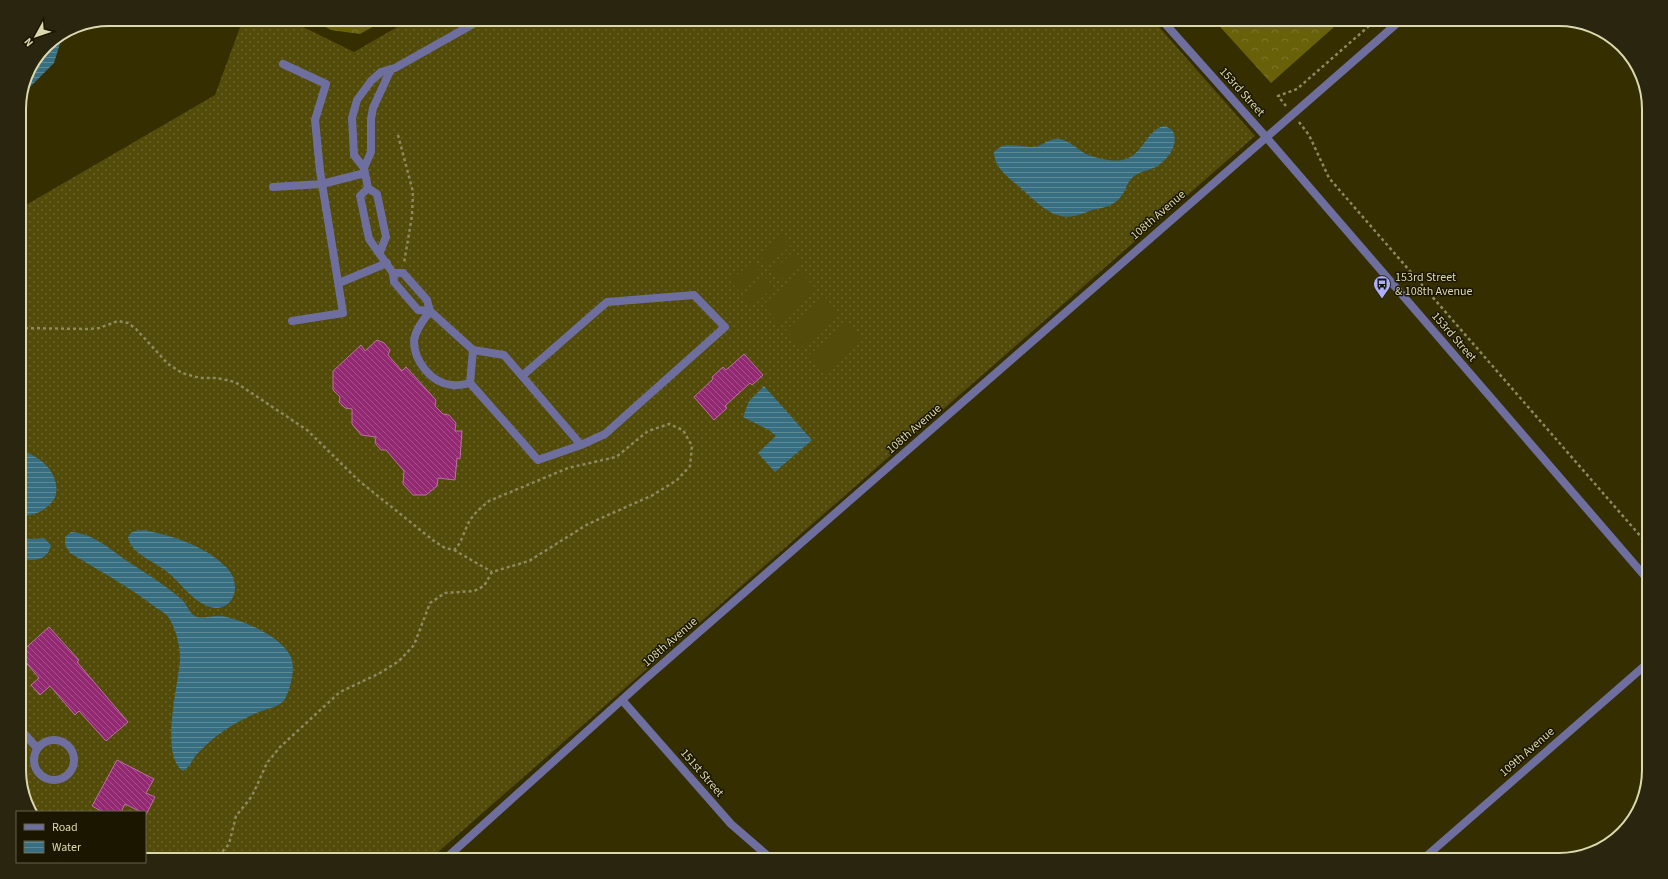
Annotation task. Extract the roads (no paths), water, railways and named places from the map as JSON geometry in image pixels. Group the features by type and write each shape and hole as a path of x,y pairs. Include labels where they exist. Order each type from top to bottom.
{"street":[{"path":"380,252 386,237 377,194 368,188 364,170 354,155 352,118 357,100 371,81 381,72 392,69 469,26"},
{"name":"153rd Street","path":"1168,26 1266,137 1642,573"},
{"name":"108th Avenue","path":"452,853 622,700 1394,26"},
{"path":"284,64 326,84 315,120 322,184 343,313 292,321"},
{"path":"364,170 371,152 371,119 373,108 392,69"},
{"path":"273,187 322,184 364,170"},
{"path":"368,188 360,196 369,239 380,252 393,273 394,282 418,310 430,311"},
{"path":"339,283 387,263"},
{"path":"393,273 402,273 427,300 430,311 473,350 504,354 581,445"},
{"path":"473,350 470,383 538,460 581,445 605,434 725,327 694,295 607,302 522,376"},
{"path":"430,311 419,326 414,341 419,359 426,372 436,380 452,385 470,383"},
{"name":"109th Avenue","path":"1430,853 1642,668"},
{"name":"151st Street","path":"622,700 731,824 764,853"},
{"path":"26,736 37,748"},
{"path":"51,740 66,744 71,750 74,758 70,773 56,781 41,777 33,763 37,748 43,742 51,740"}],"water":[{"path":"61,41 54,63 29,88 37,67 45,56 56,56 56,45"},
{"path":"1163,126 1173,131 1175,139 1173,149 1164,161 1156,167 1138,173 1133,177 1119,199 1113,204 1074,216 1059,216 1039,205 1000,169 995,158 994,152 1003,146 1012,145 1034,147 1053,139 1060,139 1067,141 1086,154 1109,160 1122,160 1135,154 1157,129"},
{"path":"764,386 812,440 775,472 758,453 776,436 769,430 743,417 749,401"},
{"path":"26,452 38,458 47,466 54,477 56,484 56,493 50,505 35,514 26,515"},
{"path":"144,530 188,542 217,559 232,574 235,582 233,598 229,603 222,607 214,608 205,605 189,594 166,571 134,549 130,544 128,538 129,535 132,532"},
{"path":"71,532 79,533 95,539 109,548 174,593 195,616 201,618 222,616 231,618 261,630 279,642 291,657 293,668 292,680 284,701 276,706 245,718 222,732 199,752 188,767 183,771 176,763 172,750 171,735 180,659 176,633 168,616 113,578 70,553 65,545 65,537"},
{"path":"26,538 44,538 51,545 47,554 43,557 26,559"}],"place":[{"name":"153rd Street & 108th Avenue","path":"1382,299"}]}
